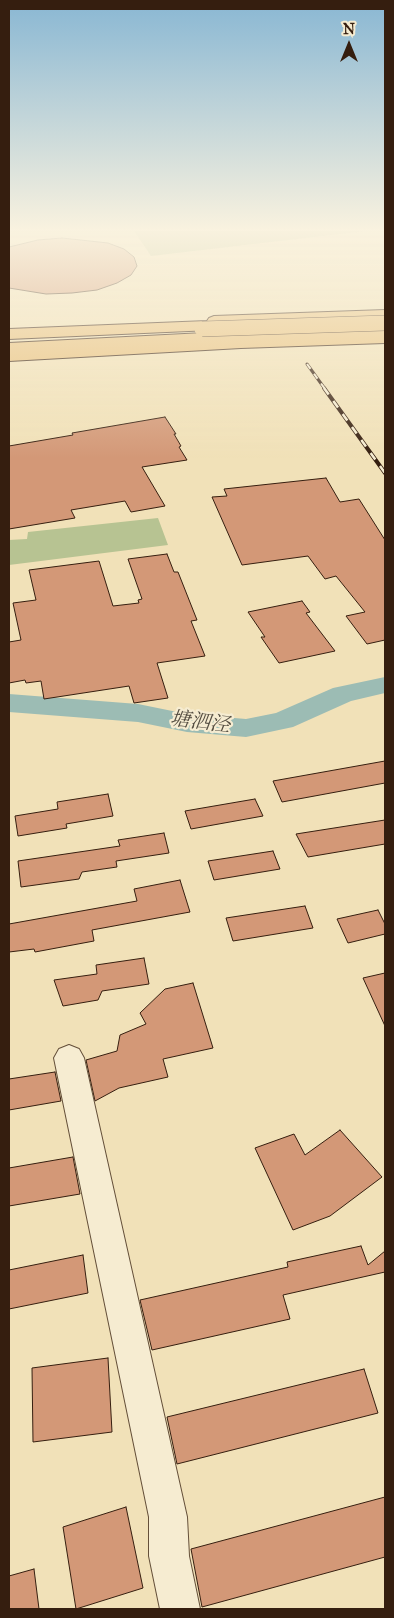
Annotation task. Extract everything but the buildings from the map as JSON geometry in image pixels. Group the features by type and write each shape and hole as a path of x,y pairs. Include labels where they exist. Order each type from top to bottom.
{"main road":[{"path":"9,329 385,315"},
{"path":"9,338 385,322"},
{"path":"9,334 259,323 385,322"},
{"path":"9,338 228,327 385,322"},
{"path":"9,343 385,334"},
{"path":"9,348 204,338 385,334"},
{"path":"9,354 385,334"}],"street":[{"path":"68,1058 168,1517 169,1556 180,1609"}],"green space":[{"path":"158,518 168,545 9,565 9,540 27,539 28,532"}],"waterway":[{"name":"塘泗泾","path":"9,703 138,713 187,723 246,728 283,721 343,694 385,685"}],"railway":[{"path":"307,364 325,389"},
{"path":"324,388 385,473"}]}
